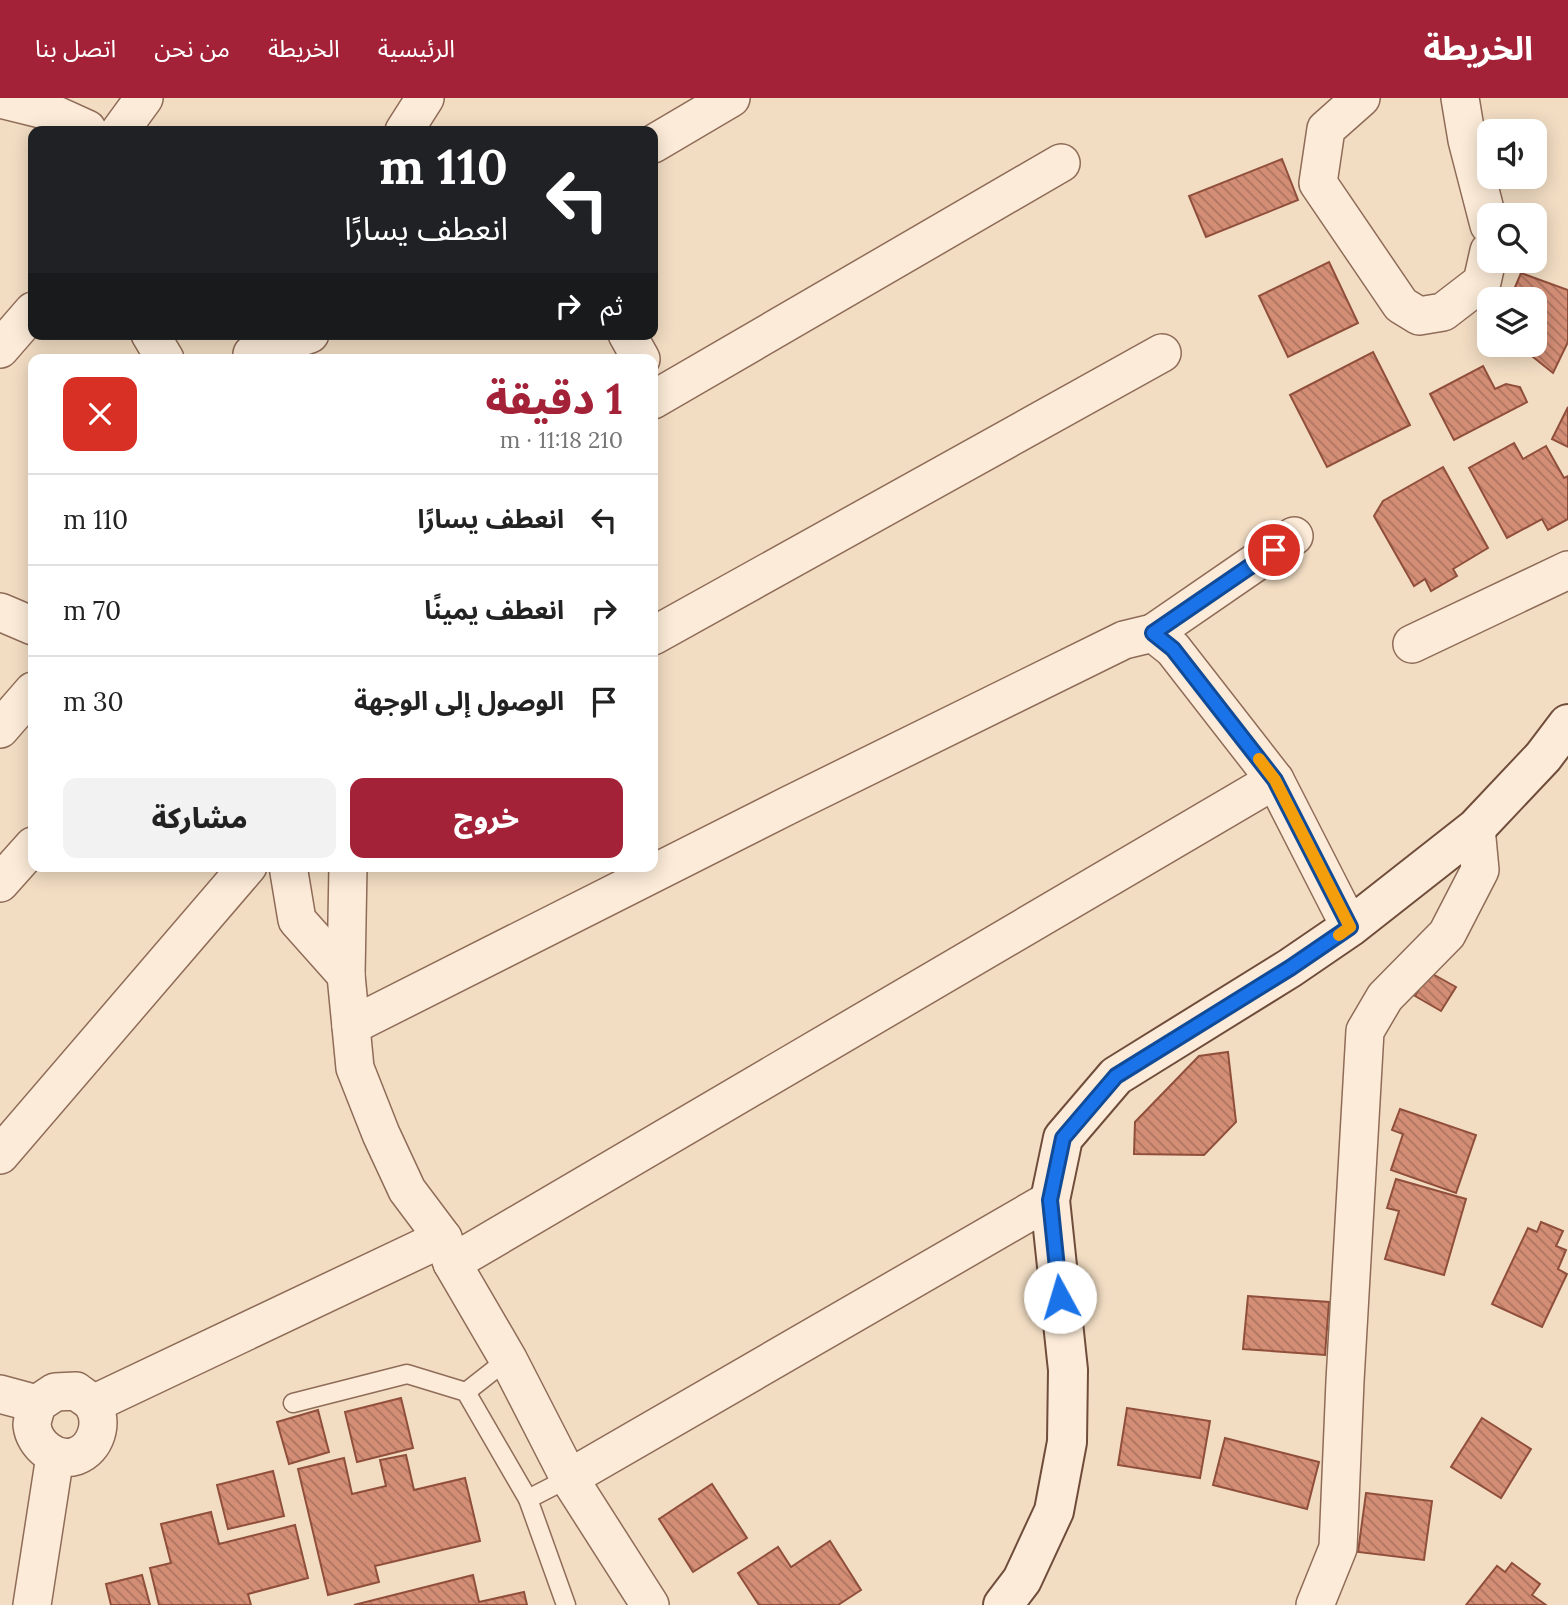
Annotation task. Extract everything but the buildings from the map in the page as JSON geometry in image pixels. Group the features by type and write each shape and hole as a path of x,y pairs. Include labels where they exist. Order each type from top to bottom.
{"main road":[{"path":"1003,1605 1021,1580 1054,1511 1067,1442 1068,1370 1050,1200 1063,1138 1116,1076 1290,968 1350,927 1476,828 1543,757 1568,724"}],"street":[{"path":"124,126 144,98"},
{"path":"407,126 425,98"},
{"path":"658,141 732,98"},
{"path":"1362,98 1326,129 1318,183 1401,305 1419,316 1443,312 1482,282 1484,273"},
{"path":"1460,98 1467,140 1483,203"},
{"path":"0,99 45,110 78,126"},
{"path":"658,390 1061,163"},
{"path":"0,349 28,317"},
{"path":"257,349 289,340"},
{"path":"658,633 1162,353"},
{"path":"658,871 1124,640 1153,633 1294,536"},
{"path":"1412,644 1568,570"},
{"path":"0,612 28,624"},
{"path":"1153,633 1173,649 1275,780 1350,927"},
{"path":"0,729 28,697"},
{"path":"93,1404 448,1250 1275,780"},
{"path":"1315,1605 1338,1548 1365,1031 1385,997 1447,934 1480,870 1476,828"},
{"path":"0,883 28,852"},
{"path":"0,1155 242,872"},
{"path":"290,872 297,920 346,975"},
{"path":"348,872 346,975 355,1068 381,1134 407,1190 448,1250 569,1478 648,1604"},
{"path":"351,1026 655,872"},
{"path":"569,1478 1050,1200"},
{"path":"76,1391 93,1404 100,1424 93,1443 76,1456 55,1456 38,1444 32,1424 37,1404 55,1392 76,1391"},
{"path":"0,1394 37,1404"},
{"path":"32,1605 55,1456"}],"lane":[{"path":"466,1392 508,1359"},
{"path":"293,1403 407,1374 466,1392 528,1499 566,1605"},
{"path":"528,1499 569,1478"}],"slow traffic":[{"path":"1259,759 1275,780 1350,927 1339,935"}],"route":[{"path":"1060,1297 1050,1200 1063,1138 1116,1076 1290,968 1350,927 1275,780 1173,649 1153,633 1274,550"}]}
